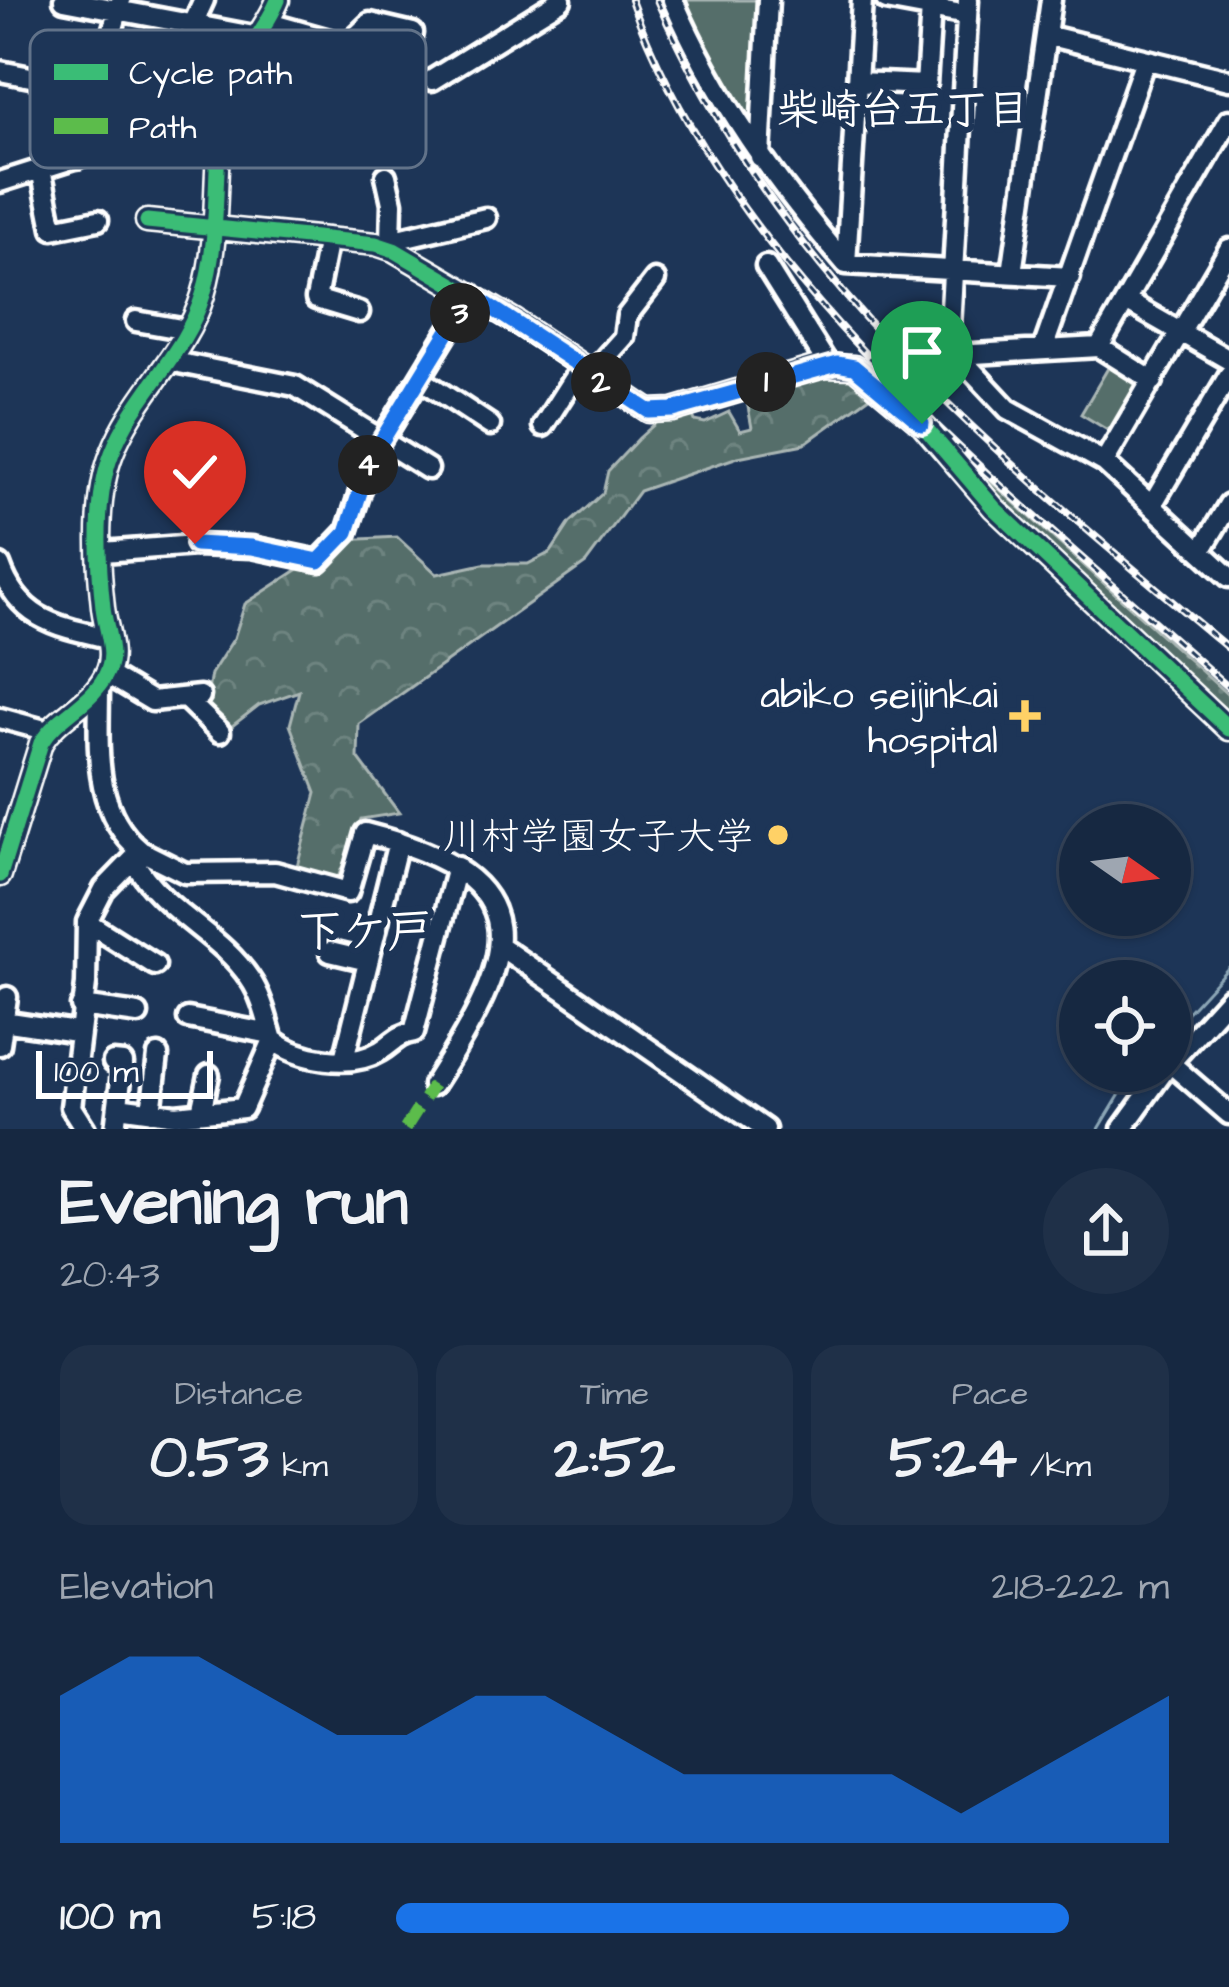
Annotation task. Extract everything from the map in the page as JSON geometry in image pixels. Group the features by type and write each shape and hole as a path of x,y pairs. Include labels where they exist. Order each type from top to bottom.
{"street":[{"path":"64,0 120,5 193,24 264,30 278,0"},
{"path":"193,24 204,0"},
{"path":"432,80 561,0"},
{"path":"673,0 700,61 760,158 846,264 1070,277"},
{"path":"760,158 768,0"},
{"path":"846,264 862,0"},
{"path":"886,0 968,8 949,346 1022,419 1104,462 1229,577"},
{"path":"1012,273 1051,0"},
{"path":"857,82 926,86 932,8"},
{"path":"363,30 370,23 397,30"},
{"path":"1046,35 1229,80"},
{"path":"1043,349 1145,60"},
{"path":"0,71 30,77"},
{"path":"1099,347 1222,145 1229,120"},
{"path":"0,182 44,168"},
{"path":"118,1107 201,1112 248,1106 272,1037 244,971 154,893 137,856 120,834 103,791 103,680 108,638 103,488 112,453 142,392 169,361 203,297 216,229 221,168"},
{"path":"41,169 53,230 98,220"},
{"path":"384,243 392,203 386,176"},
{"path":"147,221 384,243 486,218"},
{"path":"328,239 316,299 359,312"},
{"path":"384,243 471,294 635,406 660,412 828,365 854,367 922,424 994,508 1229,729"},
{"path":"1104,462 1229,249"},
{"path":"766,266 828,365"},
{"path":"543,426 585,372 624,337 627,316 656,280"},
{"path":"103,552 195,544 252,547 319,561 347,532 382,438 471,294"},
{"path":"1126,302 1229,360"},
{"path":"136,321 187,330"},
{"path":"911,347 956,356 1099,347 1153,381"},
{"path":"169,361 295,386 428,469"},
{"path":"1152,505 1229,375"},
{"path":"422,380 490,424"},
{"path":"1202,551 1229,504"},
{"path":"0,565 4,592 23,609 49,625 108,638"},
{"path":"103,680 152,701 192,697 220,732"},
{"path":"0,875 48,731 103,680"},
{"path":"0,718 48,731"},
{"path":"137,856 185,873 274,872 349,892 365,833 457,867 488,891 500,923 501,946 478,1015 434,1085"},
{"path":"344,1059 398,842"},
{"path":"85,1129 71,1107 86,922 104,889 137,856"},
{"path":"188,1018 272,1037 310,1057 374,1054 397,1035 413,1032 457,867"},
{"path":"86,922 154,965"},
{"path":"501,946 765,1129"},
{"path":"330,952 368,962"},
{"path":"0,1045 7,998"},
{"path":"1191,1040 1229,998"},
{"path":"81,1006 138,1013"},
{"path":"3,1021 76,1032"},
{"path":"152,1112 158,1054"},
{"path":"113,1062 123,1063 115,1129"},
{"path":"201,1112 209,1075"},
{"path":"1191,1081 1229,1114"},
{"path":"1123,1129 1149,1092"}],"green space":[{"path":"677,0 763,0 757,130 752,134"},
{"path":"1111,363 1143,385 1114,434 1081,414"},
{"path":"822,374 851,375 871,396 804,444 738,457 639,491 586,563 359,724 358,758 399,813 361,819 337,880 297,866 316,793 290,725 299,691 259,705 227,730 203,719 211,674 234,638 245,604 343,540 397,537 437,574 483,564 528,564 551,552 570,523 603,493 608,471 657,422 691,411 695,421 705,423 729,412 740,431 752,428 746,396"},
{"path":"948,443 1229,696 1229,712 1021,525"}],"waterway":[{"path":"1191,1008 1229,967"},
{"path":"1099,1129 1121,1092"}],"railway":[{"path":"631,0 677,103 737,199 808,290 887,377 972,459 1229,688"},
{"path":"657,0 708,102 767,194 832,279 979,433 1229,649"}],"marked path":[{"path":"405,1129 433,1085"}],"cycle path":[{"path":"262,30 278,0"},
{"path":"0,875 41,743 94,691 108,670 110,647 99,550 107,470 121,432 195,317 213,246 217,168"},
{"path":"147,221 376,244 394,250 515,321 649,411 673,410 821,366 854,367 922,424 994,508 1229,729"}],"place":[{"name":"abiko seijinkai hospital","path":"1025,716"},
{"name":"川村学園女子大学","path":"778,835"}],"district":[{"name":"柴崎台五丁目","path":"903,108"},
{"name":"下ケ戸","path":"365,930"}],"route":[{"path":"195,544 252,547 319,561 347,532 371,458 471,294 649,411 673,410 821,366 846,364 922,424"}]}
